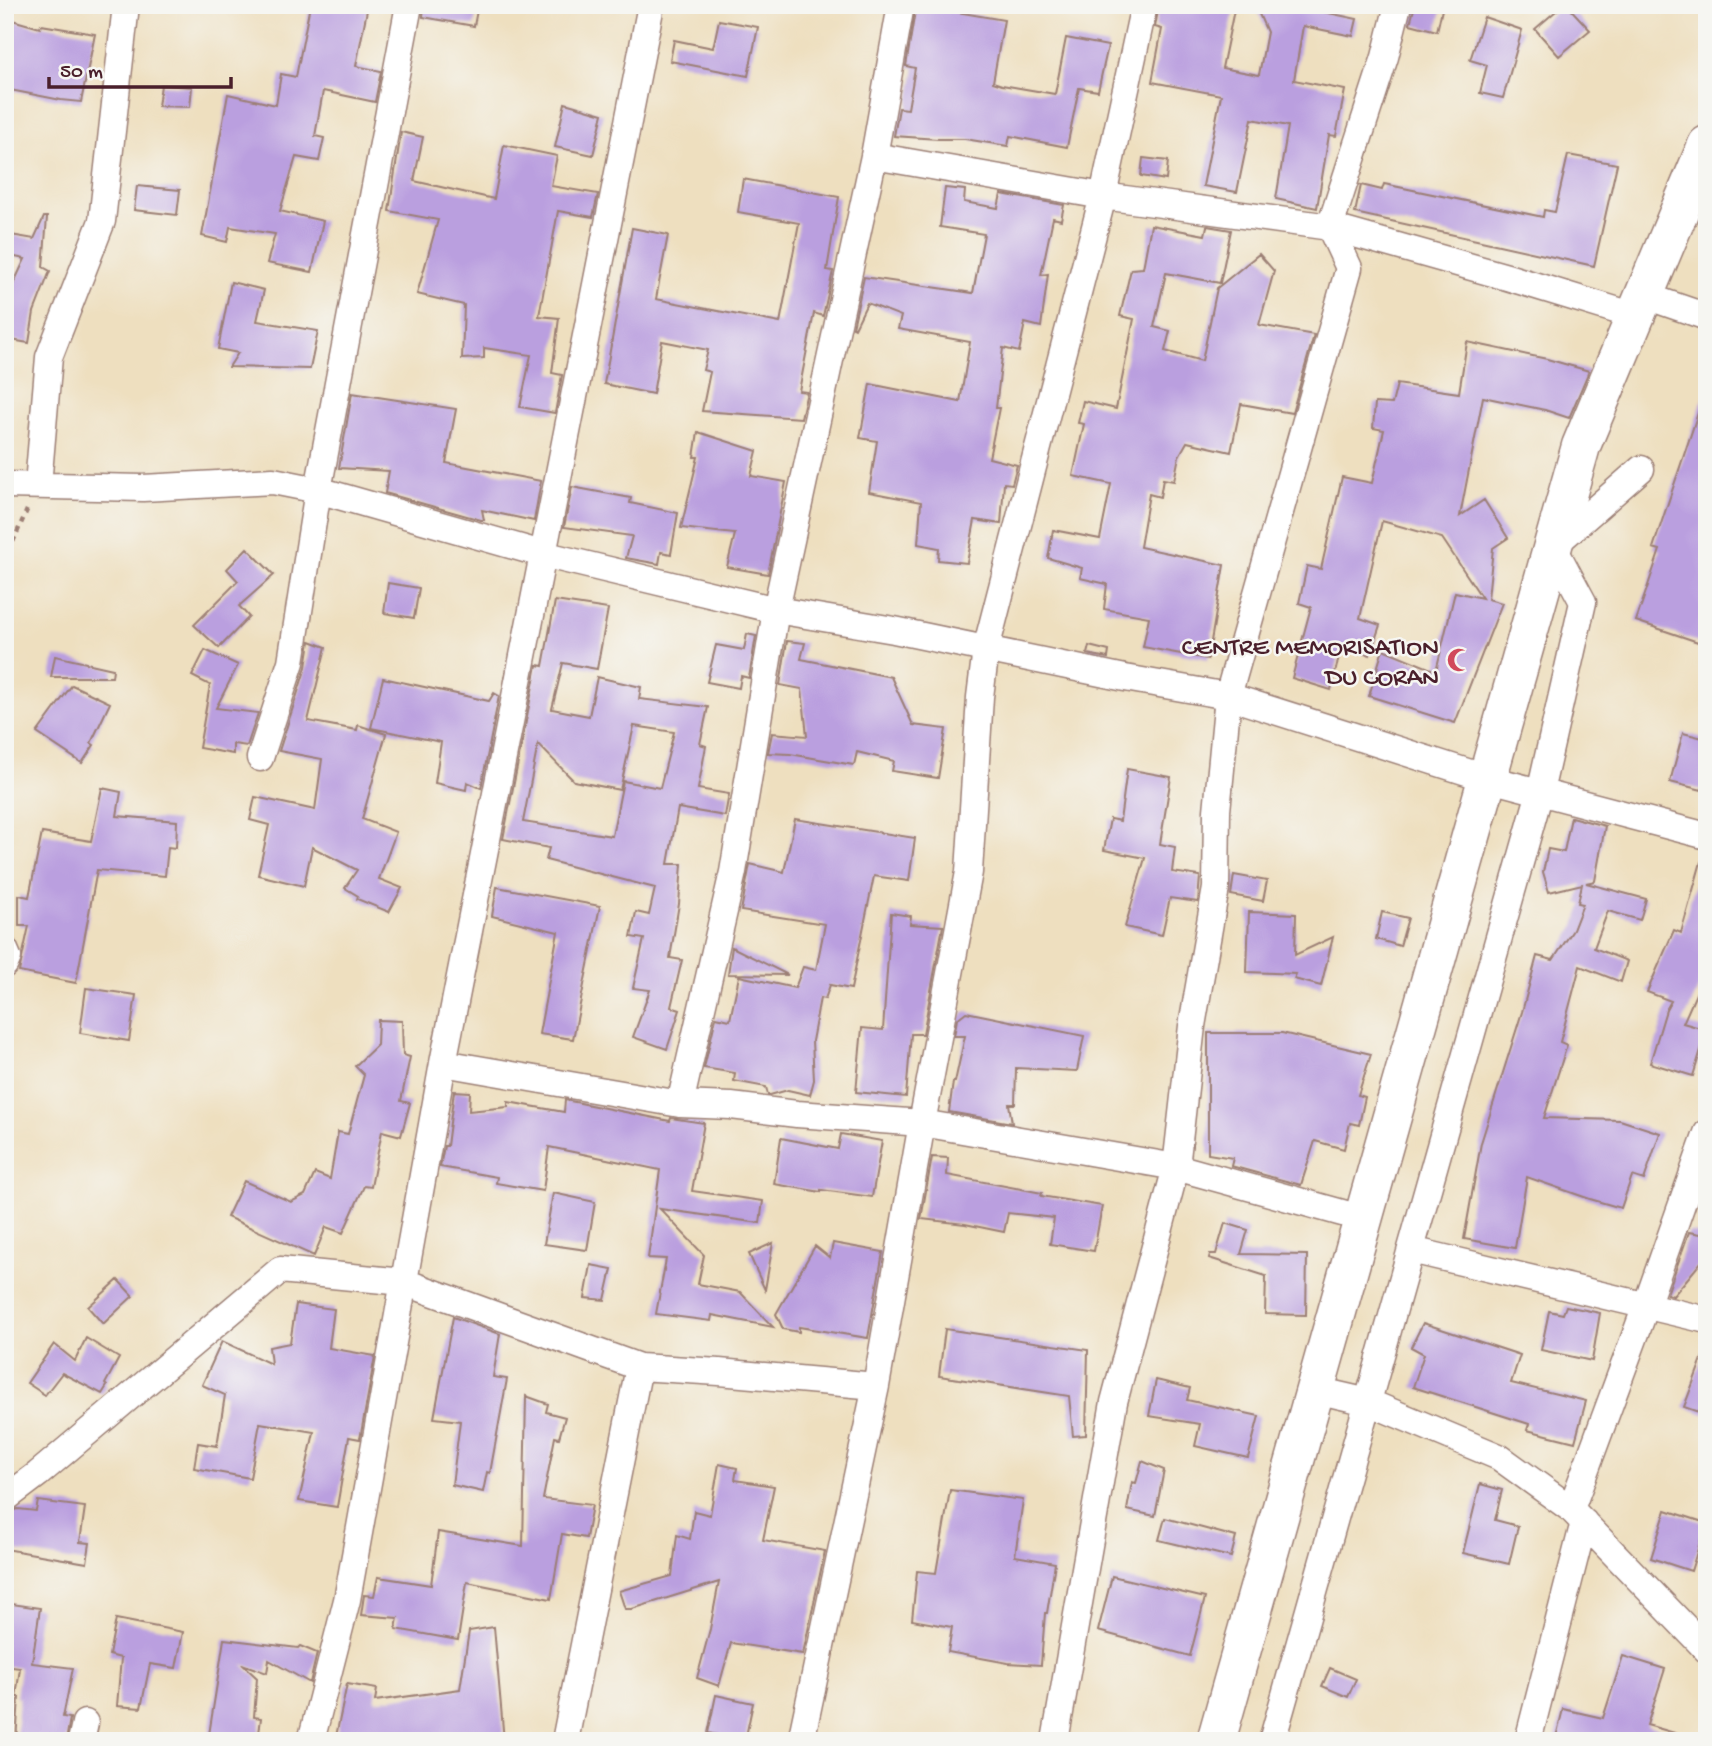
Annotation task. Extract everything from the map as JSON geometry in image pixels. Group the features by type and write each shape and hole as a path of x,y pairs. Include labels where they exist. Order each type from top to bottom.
{"highway":[{"path":"1216,1741 1581,446 1707,145"}],"street":[{"path":"38,485 49,357 102,221 125,5"},
{"path":"260,758 291,662 318,490 409,5"},
{"path":"311,1741 347,1600 443,1063 651,5"},
{"path":"680,1104 733,872 776,610 874,156 901,5"},
{"path":"801,1741 876,1387 969,872 980,697 986,649 1103,196 1144,5"},
{"path":"1055,1741 1114,1402 1176,1167 1192,1026 1216,888 1217,811 1228,696 1349,268 1330,228 1385,57 1398,5"},
{"path":"874,156 1103,196 1330,228 1507,277 1639,306 1707,317"},
{"path":"1272,1741 1540,792 1583,602 1553,546 1641,469"},
{"path":"5,485 143,488 273,481 318,490 542,554 776,610 1228,696 1486,778 1707,836"},
{"path":"5,950 8,957 5,964"},
{"path":"443,1063 680,1104 922,1123 1176,1167 1364,1219"},
{"path":"1528,1741 1578,1516 1646,1306 1707,1133"},
{"path":"1411,1250 1707,1320"},
{"path":"5,1499 280,1270 404,1282 639,1367 719,1371 876,1387"},
{"path":"565,1741 639,1367"},
{"path":"1316,1390 1368,1402 1499,1457 1578,1516 1707,1650"}],"path":[{"path":"5,560 38,485"}],"building":[{"path":"310,5 368,5 356,66 381,71 375,102 323,91 315,136 324,138 319,161 296,157 280,211 323,221 312,272 267,263 275,234 230,227 227,242 202,236 228,94 276,105 281,74 296,77"},
{"path":"424,5 478,5 474,26 423,17"},
{"path":"916,5 1004,20 993,82 1002,85 1055,94 1066,38 1108,46 1098,91 1079,88 1067,147 1010,136 1008,146 965,139 894,136 899,108 908,109 915,68 906,66"},
{"path":"1159,5 1235,5 1222,68 1259,75 1267,32 1255,5 1320,5 1319,11 1357,19 1353,36 1303,26 1294,80 1345,90 1336,136 1329,135 1317,208 1276,199 1288,126 1252,119 1237,192 1203,186 1221,95 1152,82 1162,29 1155,27"},
{"path":"1415,5 1443,5 1437,31 1410,24"},
{"path":"1563,5 1567,5 1590,30 1559,56 1535,29"},
{"path":"1484,17 1522,30 1503,98 1480,93 1487,65 1470,60"},
{"path":"5,18 40,28 41,25 95,34 81,102 5,89"},
{"path":"719,20 758,27 748,76 670,61 674,40 713,48"},
{"path":"161,85 192,87 190,107 158,106"},
{"path":"565,103 603,114 593,155 555,147"},
{"path":"401,132 423,137 414,181 494,199 504,145 557,156 551,186 598,194 593,217 558,211 539,316 559,318 552,373 562,375 555,413 520,407 531,355 484,348 484,358 462,359 464,305 417,294 438,220 389,211"},
{"path":"1568,155 1617,164 1594,266 1355,213 1361,185 1382,190 1384,184 1543,217 1544,210 1555,212"},
{"path":"1143,158 1168,161 1166,180 1141,176"},
{"path":"743,179 839,197 827,270 833,271 823,316 814,313 799,391 807,392 801,418 702,411 710,372 703,370 708,350 662,341 653,394 604,384 632,228 668,235 656,299 780,323 799,223 738,212"},
{"path":"137,186 180,190 177,215 134,210"},
{"path":"945,188 965,190 964,202 998,208 1001,194 1064,205 1061,220 1053,218 1041,275 1048,274 1041,327 1025,323 1019,352 1003,348 996,408 999,408 989,458 1017,465 1012,484 1004,483 1001,524 975,520 967,563 938,560 939,548 918,544 921,502 869,492 877,441 860,438 870,384 960,402 970,342 898,329 901,316 867,303 855,328 853,327 864,277 973,293 984,234 940,227"},
{"path":"44,217 47,217 43,267 50,271 34,312 29,343 5,339 5,302 25,259 5,255 5,234 34,239"},
{"path":"1151,225 1205,235 1207,226 1231,230 1220,283 1166,273 1154,327 1170,331 1165,351 1202,361 1217,288 1259,254 1274,271 1259,325 1314,335 1292,413 1241,404 1231,452 1187,442 1179,456 1174,481 1163,479 1160,497 1149,494 1140,547 1224,565 1208,659 1143,647 1149,617 1104,609 1107,584 1080,578 1082,568 1048,558 1053,530 1100,539 1111,484 1073,476 1084,424 1078,423 1083,401 1116,409 1134,319 1120,316 1131,269 1143,268"},
{"path":"231,282 264,290 257,321 318,331 310,369 229,367 238,353 218,349"},
{"path":"1467,342 1589,371 1569,418 1483,397 1460,516 1484,500 1508,538 1493,548 1488,599 1502,603 1455,723 1369,696 1383,649 1436,671 1455,592 1482,598 1442,538 1382,521 1360,618 1380,625 1370,655 1341,648 1331,690 1292,678 1311,607 1299,603 1307,566 1321,569 1342,477 1372,483 1384,430 1373,428 1375,403 1392,404 1397,384 1459,393"},
{"path":"352,393 456,409 446,463 541,481 534,521 482,510 484,520 481,520 385,493 389,471 339,468"},
{"path":"1703,398 1707,399 1707,645 1636,621 1660,550 1653,548"},
{"path":"698,432 757,451 751,476 786,482 768,574 727,567 735,534 681,528 698,457 694,457"},
{"path":"572,487 631,498 630,503 678,513 671,554 661,552 659,564 626,558 632,536 564,527"},
{"path":"247,548 274,575 239,606 249,617 219,648 194,625 238,581 227,569"},
{"path":"388,583 419,588 414,618 384,613"},
{"path":"555,601 608,609 597,669 563,663 552,709 589,716 597,677 641,687 639,699 708,707 700,744 706,746 698,789 729,794 725,816 678,808 668,864 682,864 670,958 682,960 671,1007 680,1010 667,1049 633,1037 650,990 633,988 644,939 631,937 636,912 649,915 655,888 546,860 549,848 503,839 537,665 543,666","holes":["634,726 674,732 660,788 623,781 612,836 523,822 538,744 574,781 620,790"]},
{"path":"747,634 756,636 749,678 741,676 739,688 707,682 716,645 744,650"},
{"path":"310,641 326,647 308,721 357,730 358,725 386,734 362,819 396,832 379,879 402,888 389,912 357,899 358,896 345,888 357,870 312,847 304,886 258,875 269,825 250,820 255,797 315,810 322,759 279,751 306,667"},
{"path":"787,641 805,643 801,659 891,677 913,725 946,729 938,778 892,771 894,761 857,752 854,765 768,753 772,733 807,736 802,689 780,685"},
{"path":"1089,646 1109,651 1108,658 1087,654"},
{"path":"205,650 238,665 216,708 258,713 247,746 233,744 233,754 199,748 210,685 192,676"},
{"path":"55,656 113,669 112,677 51,677"},
{"path":"383,678 489,701 494,693 499,696 481,788 467,782 466,790 435,783 441,742 371,728"},
{"path":"72,685 110,703 91,743 94,745 82,763 37,733"},
{"path":"1683,733 1707,739 1707,772 1702,790 1670,782"},
{"path":"1127,769 1171,777 1160,844 1175,847 1172,872 1200,876 1198,902 1170,898 1162,935 1125,927 1145,858 1104,850 1110,819 1120,821"},
{"path":"102,788 121,792 117,816 177,821 176,848 168,847 165,876 97,870 76,983 19,972 29,926 19,926 19,895 29,897 42,833 91,841"},
{"path":"1571,817 1605,826 1595,881 1586,883 1646,899 1640,920 1608,911 1594,948 1627,961 1621,982 1580,966 1560,1042 1567,1045 1544,1118 1620,1120 1660,1133 1644,1180 1632,1176 1621,1208 1527,1177 1515,1248 1464,1239 1481,1143 1537,956 1553,960 1573,930 1583,904 1578,903 1582,884 1549,892 1543,872 1548,849 1564,852"},
{"path":"795,819 915,838 909,881 874,876 851,989 830,985 825,999 820,998 812,1041 814,1080 810,1095 788,1090 768,1095 766,1087 734,1081 735,1073 704,1068 716,1017 730,1020 739,976 795,988 803,967 816,970 825,924 741,911 750,864 784,872"},
{"path":"1701,862 1707,863 1707,969 1683,1023 1707,1030 1693,1076 1650,1063 1671,1001 1647,992 1674,930 1681,933"},
{"path":"1234,875 1267,881 1263,901 1231,895"},
{"path":"497,887 600,906 573,1039 539,1034 558,932 492,916"},
{"path":"1249,912 1296,914 1295,955 1333,937 1321,986 1294,979 1296,974 1247,972"},
{"path":"1382,912 1408,918 1400,946 1376,939"},
{"path":"891,913 911,916 910,924 943,926 923,1034 911,1034 906,1097 856,1092 862,1028 883,1030"},
{"path":"732,947 788,975 728,974"},
{"path":"86,988 136,995 129,1041 80,1033"},
{"path":"966,1012 1084,1036 1077,1071 1016,1068 1015,1104 1009,1104 1012,1123 949,1112 953,1082 965,1036 954,1036 957,1019"},
{"path":"378,1020 402,1021 403,1055 410,1057 401,1101 410,1103 401,1136 382,1131 371,1187 364,1186 343,1233 326,1227 314,1256 227,1217 244,1181 291,1202 305,1195 315,1173 330,1179 338,1132 348,1134 364,1075 355,1066 377,1045"},
{"path":"1208,1033 1282,1033 1371,1054 1358,1095 1365,1097 1359,1125 1350,1123 1344,1149 1315,1141 1301,1185 1231,1166 1233,1158 1208,1154"},
{"path":"454,1091 470,1092 469,1111 508,1107 508,1102 564,1112 565,1100 670,1121 671,1118 704,1123 692,1191 763,1201 760,1223 660,1209 704,1255 698,1284 740,1292 773,1327 712,1315 711,1321 656,1314 666,1259 648,1258 660,1170 549,1147 543,1191 496,1183 497,1177 440,1167 444,1146 447,1146"},
{"path":"841,1134 882,1141 872,1197 774,1184 781,1138 838,1149"},
{"path":"932,1157 948,1158 947,1175 1042,1193 1041,1196 1102,1206 1094,1251 1050,1244 1054,1218 1008,1213 1004,1232 921,1219"},
{"path":"553,1193 595,1202 587,1250 544,1244"},
{"path":"1225,1223 1248,1230 1241,1254 1307,1255 1306,1315 1265,1314 1266,1276 1209,1258 1210,1254 1216,1254"},
{"path":"1689,1232 1707,1235 1707,1255 1673,1296 1667,1294"},
{"path":"773,1243 765,1290 749,1254"},
{"path":"833,1243 883,1252 868,1338 799,1327 799,1332 783,1329 776,1314 815,1246 830,1258"},
{"path":"591,1265 612,1269 605,1300 585,1298"},
{"path":"118,1280 133,1296 103,1324 88,1307"},
{"path":"296,1304 334,1309 329,1348 375,1356 360,1439 349,1437 337,1507 299,1501 314,1432 260,1423 250,1478 194,1468 198,1443 217,1446 225,1395 202,1385 222,1341 271,1364 269,1347 290,1343"},
{"path":"1566,1306 1600,1313 1592,1361 1541,1350 1549,1311 1563,1314"},
{"path":"453,1317 500,1334 493,1377 507,1379 490,1473 487,1472 483,1492 452,1485 460,1421 434,1418"},
{"path":"1423,1323 1520,1355 1511,1383 1586,1401 1575,1442 1527,1430 1529,1424 1413,1387 1424,1354 1411,1347"},
{"path":"945,1329 1088,1350 1086,1435 1073,1436 1069,1396 939,1376"},
{"path":"86,1338 119,1358 102,1394 62,1373 45,1395 27,1383 54,1344 75,1361"},
{"path":"1707,1351 1707,1415 1684,1407"},
{"path":"1156,1380 1190,1388 1187,1400 1259,1416 1248,1458 1195,1446 1200,1424 1149,1416"},
{"path":"526,1396 548,1404 546,1412 565,1417 559,1438 555,1437 543,1499 592,1505 586,1538 562,1534 551,1599 467,1582 458,1640 396,1629 398,1618 361,1615 364,1595 374,1596 378,1577 431,1585 438,1532 523,1546"},
{"path":"1142,1461 1164,1470 1155,1516 1127,1510 1132,1482 1136,1483"},
{"path":"719,1464 737,1468 735,1480 774,1486 763,1540 825,1551 803,1654 731,1643 719,1686 697,1678 719,1582 632,1609 625,1609 619,1591 672,1576 677,1535 690,1539 694,1511 710,1515"},
{"path":"1480,1484 1502,1490 1495,1520 1518,1526 1509,1564 1463,1553"},
{"path":"950,1490 1023,1500 1015,1556 1055,1563 1045,1613 1041,1665 1008,1663 948,1652 952,1627 912,1620 917,1571 936,1573"},
{"path":"38,1501 85,1507 80,1542 90,1543 87,1563 5,1549 5,1514 18,1509 36,1511"},
{"path":"1666,1510 1706,1523 1691,1571 1651,1558"},
{"path":"1165,1518 1236,1537 1231,1557 1159,1540"},
{"path":"1112,1576 1205,1598 1190,1656 1098,1631"},
{"path":"5,1603 40,1608 32,1663 73,1668 63,1717 70,1718 66,1741 16,1741 19,1697 16,1697 20,1668 5,1666"},
{"path":"116,1619 183,1632 176,1668 150,1664 141,1708 117,1706 121,1658 109,1655"},
{"path":"494,1627 504,1741 335,1741 347,1684 377,1689 375,1701 460,1689 469,1631"},
{"path":"224,1639 298,1648 300,1646 317,1653 310,1683 269,1660 267,1673 242,1664 257,1678 254,1717 261,1718 258,1741 208,1741"},
{"path":"1623,1656 1665,1669 1647,1725 1685,1736 1684,1741 1555,1741 1563,1709 1603,1718"},
{"path":"1330,1668 1356,1679 1348,1697 1322,1686"},
{"path":"716,1695 753,1703 745,1741 708,1733"}],"place":[{"name":"CENTRE MEMORISATION DU CORAN","path":"1459,660"}]}
